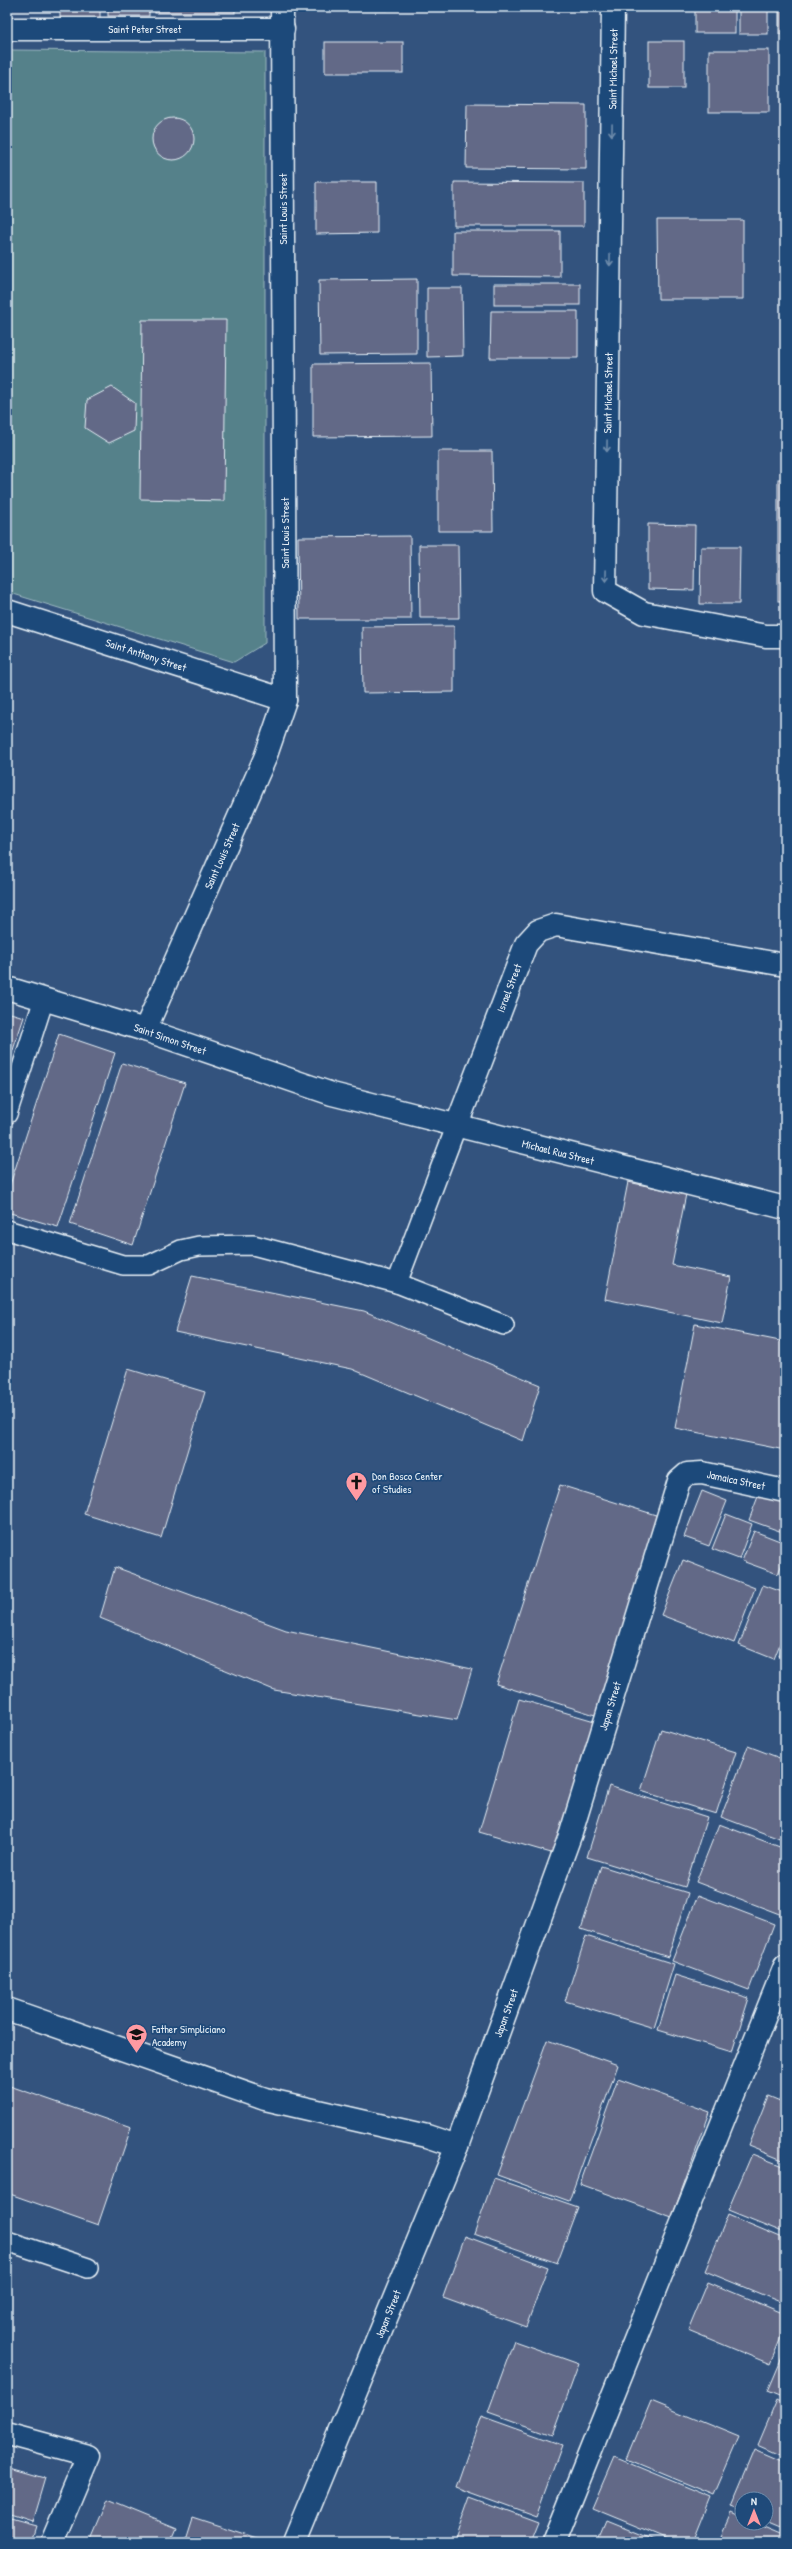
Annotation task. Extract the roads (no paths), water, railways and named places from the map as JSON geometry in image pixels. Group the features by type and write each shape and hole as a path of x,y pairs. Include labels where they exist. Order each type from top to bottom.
{"street":[{"name":"Saint Louis Street","path":"145,1030 265,758 285,700 282,7"},
{"name":"Saint Michael Street","path":"614,7 605,591 644,614 766,636 785,636"},
{"name":"Saint Peter Street","path":"7,29 283,29"},
{"name":"Saint Anthony Street","path":"7,611 285,700"},
{"name":"Israel Street","path":"456,1127 526,944 538,931 556,925 785,965"},
{"name":"Saint Simon Street","path":"7,988 145,1030 332,1094"},
{"name":"Michael Rua Street","path":"332,1094 456,1127 785,1208"},
{"name":"Jamaica Street","path":"687,1474 702,1473 785,1491"},
{"name":"Japan Street","path":"294,2542 457,2146 571,1833 679,1481 687,1474"},
{"path":"554,2542 785,1966"},
{"path":"7,2009 265,2099 427,2136 457,2146"},
{"path":"7,2434 88,2456 52,2542"}],"lane":[{"path":"7,1114 44,999"},
{"name":"Israel Street","path":"397,1284 456,1127"},
{"path":"7,1230 123,1265 149,1265 181,1250 199,1246 253,1246 397,1284 504,1325"},
{"path":"7,2241 88,2268"}],"place":[{"name":"Don Bosco Center of Studies","path":"356,1502"},
{"name":"Father Simpliciano Academy","path":"136,2054"}]}
